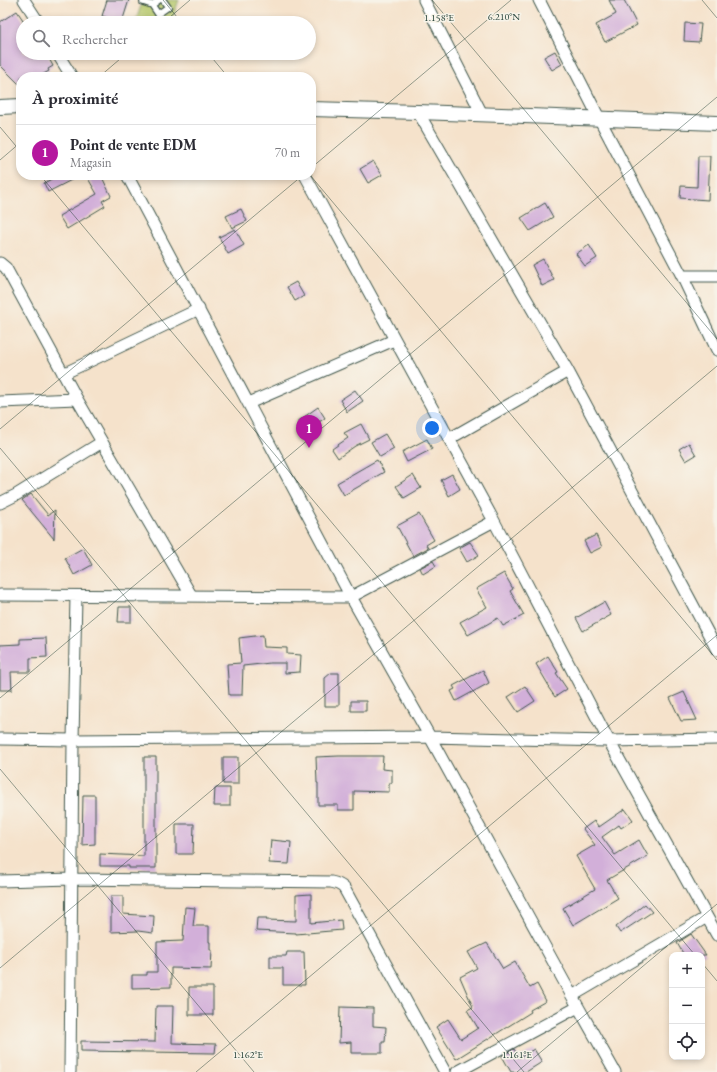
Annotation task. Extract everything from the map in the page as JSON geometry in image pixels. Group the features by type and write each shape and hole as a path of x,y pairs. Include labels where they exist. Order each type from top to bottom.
{"street":[{"path":"24,0 34,16"},
{"path":"424,0 482,114"},
{"path":"539,0 682,276 717,350"},
{"path":"62,60 69,72"},
{"path":"0,107 16,106"},
{"path":"316,109 717,123"},
{"path":"418,112 568,371 717,650"},
{"path":"130,180 352,597 615,1072"},
{"path":"308,180 494,521 609,741 717,935"},
{"path":"0,263 6,268 77,399 191,595"},
{"path":"682,276 717,276"},
{"path":"63,374 198,309"},
{"path":"249,403 394,340"},
{"path":"449,439 568,371"},
{"path":"0,402 77,399"},
{"path":"0,503 16,495 102,442"},
{"path":"0,595 352,597 494,521"},
{"path":"70,1072 76,596"},
{"path":"0,739 430,738 609,741 717,739"},
{"path":"0,881 72,880 330,882 340,885 344,888 445,1072"},
{"path":"572,996 707,917"},
{"path":"457,1072 578,1007"}],"lane":[{"path":"152,5 159,0"},
{"path":"143,2 152,5 158,14 168,7 163,0"}],"green space":[{"path":"143,0 179,0 173,16 137,16"}],"building":[{"path":"107,0 129,0 124,16 102,16"},
{"path":"609,0 624,0 637,25 605,42 596,25 616,14"},
{"path":"17,11 20,16 16,16 16,60 50,60 53,66 48,69 49,71 16,72 16,81 0,65 0,22"},
{"path":"685,23 701,24 699,42 684,41"},
{"path":"555,51 562,64 552,70 544,57"},
{"path":"698,156 710,156 708,200 680,198 681,186 697,187"},
{"path":"373,161 382,175 368,183 360,169"},
{"path":"50,180 71,180 48,192 44,183"},
{"path":"89,180 103,180 111,196 102,201 105,206 67,229 59,216 97,194"},
{"path":"545,203 553,217 530,231 521,218"},
{"path":"241,209 247,221 232,228 226,216"},
{"path":"235,229 244,245 228,254 219,237"},
{"path":"589,245 597,258 585,266 576,254"},
{"path":"543,259 554,280 542,286 532,265"},
{"path":"296,282 304,296 295,301 287,287"},
{"path":"355,390 363,401 347,412 340,400"},
{"path":"318,407 325,418 304,432 297,422"},
{"path":"361,424 369,439 355,446 338,458 332,449 348,438 344,433"},
{"path":"385,434 394,449 380,457 371,442"},
{"path":"427,439 432,449 407,462 402,452"},
{"path":"689,443 696,455 686,461 679,449"},
{"path":"377,460 384,472 344,495 337,483"},
{"path":"452,474 460,489 449,496 441,480"},
{"path":"413,475 421,488 404,498 396,486"},
{"path":"31,494 48,515 55,510 54,539 22,500"},
{"path":"419,514 434,540 426,545 428,548 413,556 397,526"},
{"path":"596,535 602,547 590,553 584,541"},
{"path":"470,542 479,555 467,562 459,548"},
{"path":"83,548 92,565 74,575 65,558"},
{"path":"433,561 436,566 423,574 420,568"},
{"path":"504,573 513,589 510,591 524,615 503,626 498,618 468,635 460,622 487,607 476,589"},
{"path":"604,602 611,615 583,631 576,618"},
{"path":"119,607 131,607 131,622 118,622"},
{"path":"263,635 264,647 287,648 287,654 301,655 300,672 285,673 285,663 243,666 242,695 229,695 227,664 241,663 239,638"},
{"path":"46,638 47,657 30,658 30,672 11,672 12,690 0,690 0,645 20,644 20,639"},
{"path":"548,656 558,672 556,673 567,689 555,697 536,664"},
{"path":"483,670 489,683 456,701 451,691 455,689 453,686"},
{"path":"331,673 339,673 339,706 325,706 325,678"},
{"path":"525,686 535,701 518,712 508,697"},
{"path":"684,692 697,720 681,721 670,698"},
{"path":"351,701 366,701 366,711 351,711"},
{"path":"383,756 382,769 392,770 392,783 389,783 389,792 354,791 354,810 338,810 338,805 318,805 316,757"},
{"path":"144,757 156,757 156,868 100,866 100,854 144,856"},
{"path":"223,757 238,757 238,784 223,784"},
{"path":"215,788 230,788 230,806 214,806"},
{"path":"83,795 95,795 95,844 82,845"},
{"path":"625,809 633,820 621,828 619,825 602,837 615,855 639,840 648,856 607,880 618,898 573,925 563,908 595,889 576,856 595,845 583,829 594,821 599,827"},
{"path":"176,824 194,824 193,854 176,854"},
{"path":"271,840 291,842 289,864 269,863"},
{"path":"311,894 311,923 341,920 342,930 296,934 256,931 257,918 267,918 266,920 296,921 296,895"},
{"path":"111,896 123,896 123,914 154,916 153,933 138,931 111,932"},
{"path":"645,904 652,912 620,933 616,927"},
{"path":"185,907 195,908 193,926 209,926 210,950 212,950 211,969 171,968 171,987 132,988 132,975 147,975 147,972 157,972 157,942 183,941"},
{"path":"691,934 704,952 682,952 677,943"},
{"path":"487,943 503,969 515,962 530,988 537,984 546,1001 456,1059 436,1027 448,1019 461,1039 478,1028 467,1010 473,1007 460,977 477,968 468,952"},
{"path":"287,952 304,952 305,985 283,985 283,968 270,968 270,956 286,956"},
{"path":"189,987 213,987 213,1015 189,1015"},
{"path":"156,1006 173,1006 172,1043 216,1044 215,1053 81,1051 81,1041 155,1042"},
{"path":"340,1007 373,1008 373,1026 386,1027 385,1042 382,1042 382,1053 351,1053 351,1042 339,1043"},
{"path":"514,1049 519,1058 534,1049 542,1062 526,1072 511,1072 502,1056"}],"place":[{"name":"Point de vente EDM","path":"309,448"}]}
